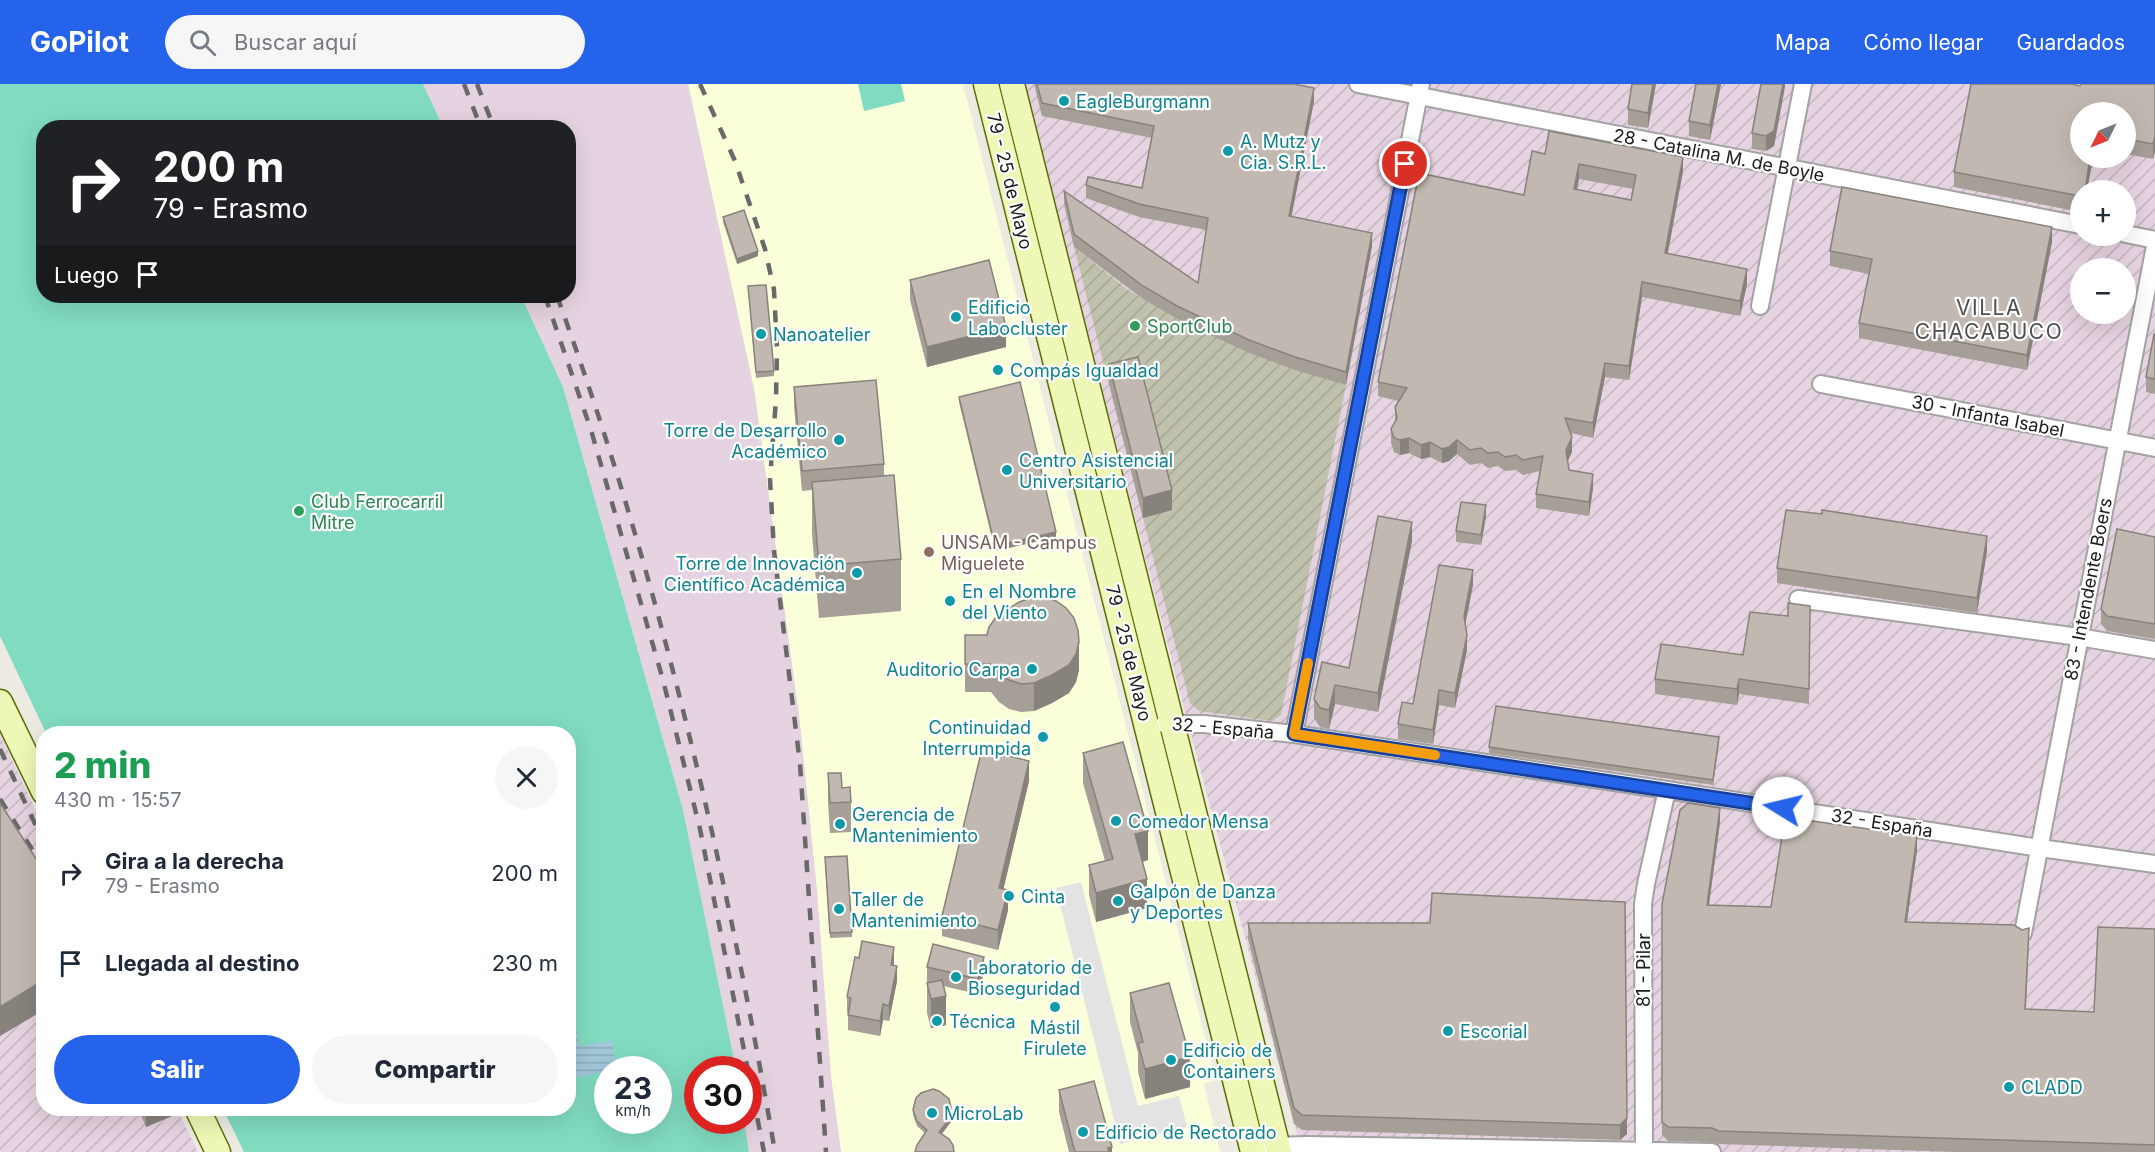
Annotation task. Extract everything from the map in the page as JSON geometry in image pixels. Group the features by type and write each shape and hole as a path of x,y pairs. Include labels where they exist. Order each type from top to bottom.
{"main road":[{"name":"79 - 25 de Mayo","path":"986,84 1252,1150"},
{"name":"79 - 25 de Mayo","path":"1012,84 1278,1149"},
{"path":"0,702 36,776"},
{"path":"200,1116 218,1152"}],"street":[{"name":"28 - Catalina M. de Boyle","path":"1358,84 1420,90 1786,168 2070,223"},
{"path":"1760,306 1803,84"},
{"path":"1294,734 1420,90"},
{"path":"2136,236 2155,240"},
{"name":"83 - Intendente Boers","path":"2023,933 2155,246"},
{"name":"30 - Infanta Isabel","path":"1821,384 2155,448"},
{"path":"1798,599 2079,637 2155,650"},
{"name":"32 - España","path":"1146,722 1172,725 1204,724 1294,734 2155,864"},
{"name":"81 - Pilar","path":"1644,1151 1643,904 1666,790"},
{"path":"1252,1150 1712,1152"}],"shaded area":[{"path":"423,84 688,84 754,389 799,715 817,891 831,1077 841,1152 749,1152 746,1134 762,1134 762,1056 733,1056 683,810 563,387 524,303 576,303 576,120 440,120"},
{"name":"UNSAM - Campus Miguelete","path":"688,84 963,84 1216,1080 1204,1084 1220,1152 841,1152 831,1077 817,891 799,715 754,389"},
{"path":"1024,84 2155,84 2155,1152 1302,1152 1184,708"},
{"path":"1074,247 1128,290 1177,319 1263,358 1346,385 1281,715 1272,721 1199,711 1190,703"},
{"path":"0,734 36,811 36,1116 180,1116 198,1152 0,1152"},
{"path":"1081,882 1138,1106 1179,1096 1187,1127 1120,1144 1056,888"}],"green space":[{"name":"Club Ferrocarril Mitre","path":"0,84 423,84 440,120 36,120 36,303 524,303 563,387 683,810 733,1056 684,1056 684,1134 746,1134 749,1152 244,1152 226,1116 576,1116 576,726 43,726 0,636"},
{"path":"858,84 901,84 905,101 864,111"},
{"path":"996,84 1002,84 1067,350 1063,351"},
{"path":"1078,393 1149,677 1146,678 1075,394"},
{"path":"1171,760 1254,1097 1249,1099 1166,762"}],"water":[{"path":"576,1027 579,1046 612,1041 615,1056 594,1056 594,1074 576,1077"}],"building":[{"path":"1037,84 1294,84 1314,88 1289,216 1372,233 1346,372 1249,340 1177,306 1143,286 1074,234 1064,191 1198,283 1208,218 1139,204 1086,185 1088,177 1142,188 1154,126 1042,103"},
{"path":"1632,84 1653,84 1648,113 1628,109"},
{"path":"1696,84 1718,84 1710,125 1689,121"},
{"path":"1761,84 1783,84 1774,131 1766,136 1752,133"},
{"path":"1971,84 2072,84 2080,86 2081,84 2155,84 2153,144 2136,141 2136,102 2070,102 2070,168 2088,168 2087,180 2070,180 2070,194 1954,172"},
{"path":"1549,131 1683,157 1665,253 1747,269 1740,301 1642,282 1629,366 1605,363 1593,423 1565,418 1572,437 1566,450 1569,470 1593,474 1589,502 1536,494 1543,456 1523,460 1516,455 1505,457 1498,452 1488,453 1481,448 1470,450 1457,440 1449,447 1442,449 1430,442 1421,445 1409,438 1400,440 1394,438 1391,429 1397,418 1395,407 1407,388 1378,382 1419,173 1524,195 1532,151 1545,154","holes":["1579,164 1636,175 1631,200 1574,189"]},
{"path":"1842,187 2052,227 2027,355 1859,323 1872,259 1830,251"},
{"path":"744,210 758,251 737,259 723,217"},
{"name":"Edificio Labocluster","path":"989,260 1006,327 927,347 910,280"},
{"name":"Nanoatelier","path":"766,285 774,371 756,372 748,286"},
{"path":"2155,335 2155,379 2146,377"},
{"path":"1138,357 1172,490 1143,498 1109,364"},
{"name":"Torre de Desarrollo Académico","path":"876,380 884,464 802,471 794,387"},
{"name":"Centro Asistencial Universitario","path":"1020,382 1056,532 995,546 959,397"},
{"path":"894,475 901,559 819,566 812,482"},
{"path":"1461,502 1486,505 1481,535 1456,531"},
{"path":"1786,510 1822,514 1822,510 1987,536 1977,598 1777,568"},
{"path":"1378,516 1412,522 1378,693 1335,685 1329,710 1320,708 1314,699 1322,662 1349,668"},
{"path":"2117,529 2155,537 2155,624 2107,616 2101,609"},
{"path":"1439,565 1473,570 1464,616 1467,635 1455,693 1439,690 1433,730 1398,724 1402,702 1413,704"},
{"path":"1044,597 1066,608 1074,618 1079,642 1076,654 1069,665 1034,683 1021,684 1009,680 991,664 965,664 965,635 987,635 996,617 1019,602"},
{"path":"1788,603 1810,606 1809,689 1739,679 1737,689 1655,679 1661,644 1743,655 1750,612 1788,616"},
{"path":"1496,706 1719,737 1713,780 1489,747"},
{"path":"1123,742 1148,831 1135,834 1147,879 1096,893 1089,865 1113,859 1083,753"},
{"path":"982,749 1029,761 999,888 1008,890 998,930 942,916"},
{"path":"828,773 841,773 842,788 850,787 851,802 830,803"},
{"path":"0,803 36,859 36,985 0,1007"},
{"path":"1688,803 1720,808 1707,905 1771,907 1785,817 1917,836 1905,922 2014,925 2022,930 2029,928 2025,1009 2094,1012 2098,927 2155,929 2155,1145 1719,1131 1712,1128 1668,1127 1662,1122 1662,904 1680,810"},
{"name":"Taller de Mantenimiento","path":"847,856 852,932 830,933 825,857"},
{"name":"Escorial","path":"1432,893 1625,902 1627,1118 1620,1125 1302,1115 1294,1108 1248,923 1430,923"},
{"path":"862,941 894,947 891,965 897,966 889,1006 883,1004 880,1021 848,1015 851,998 847,997 855,957 859,958"},
{"path":"933,944 984,957 978,979 927,967"},
{"path":"942,980 946,996 931,999 927,983"},
{"path":"1169,983 1190,1057 1145,1069 1138,1043 1143,1042 1130,993"},
{"path":"1094,1081 1112,1147 1108,1148 1109,1152 1075,1152 1059,1090"},
{"path":"933,1089 949,1099 952,1112 939,1132 949,1139 954,1152 915,1152 927,1130 917,1121 913,1110 916,1098 921,1093"}],"railway":[{"path":"464,84 478,120"},
{"path":"477,84 491,120"},
{"path":"700,84 735,161 765,249 774,290 777,349 776,399 770,479 774,551 800,764 826,1152"},
{"path":"547,303 591,430 663,680 700,829 745,1056"},
{"path":"559,303 627,506 685,719 734,934 775,1152"},
{"path":"0,749 36,826"},
{"path":"0,799 36,855"},
{"path":"760,1134 764,1152"}],"slow traffic":[{"path":"1308,663 1294,734 1435,755"}],"place":[{"name":"EagleBurgmann","path":"1064,101"},
{"name":"A. Mutz y Cia. S.R.L.","path":"1228,151"},
{"name":"Edificio Labocluster","path":"956,317"},
{"name":"SportClub","path":"1135,326"},
{"name":"Nanoatelier","path":"761,334"},
{"name":"Compás Igualdad","path":"998,370"},
{"name":"Torre de Desarrollo Académico","path":"839,440"},
{"name":"Centro Asistencial Universitario","path":"1007,470"},
{"name":"Club Ferrocarril Mitre","path":"299,511"},
{"name":"UNSAM - Campus Miguelete","path":"929,552"},
{"name":"Torre de Innovación Científico Académica","path":"857,573"},
{"name":"En el Nombre del Viento","path":"950,601"},
{"name":"Auditorio Carpa","path":"1032,669"},
{"name":"Continuidad Interrumpida","path":"1043,737"},
{"name":"Comedor Mensa","path":"1116,821"},
{"name":"Gerencia de Mantenimiento","path":"840,824"},
{"name":"Cinta","path":"1009,896"},
{"name":"Galpón de Danza y Deportes","path":"1118,901"},
{"name":"Taller de Mantenimiento","path":"839,909"},
{"name":"Laboratorio de Bioseguridad","path":"956,977"},
{"name":"Mástil Firulete","path":"1055,1007"},
{"name":"Técnica","path":"937,1021"},
{"name":"Escorial","path":"1448,1031"},
{"name":"Edificio de Containers","path":"1171,1060"},
{"name":"CLADD","path":"2009,1087"},
{"name":"MicroLab","path":"932,1113"},
{"name":"Edificio de Rectorado","path":"1083,1132"}],"district":[{"name":"VILLA CHACABUCO","path":"1989,319"}],"route":[{"path":"1405,164 1294,734 1783,808"}]}
